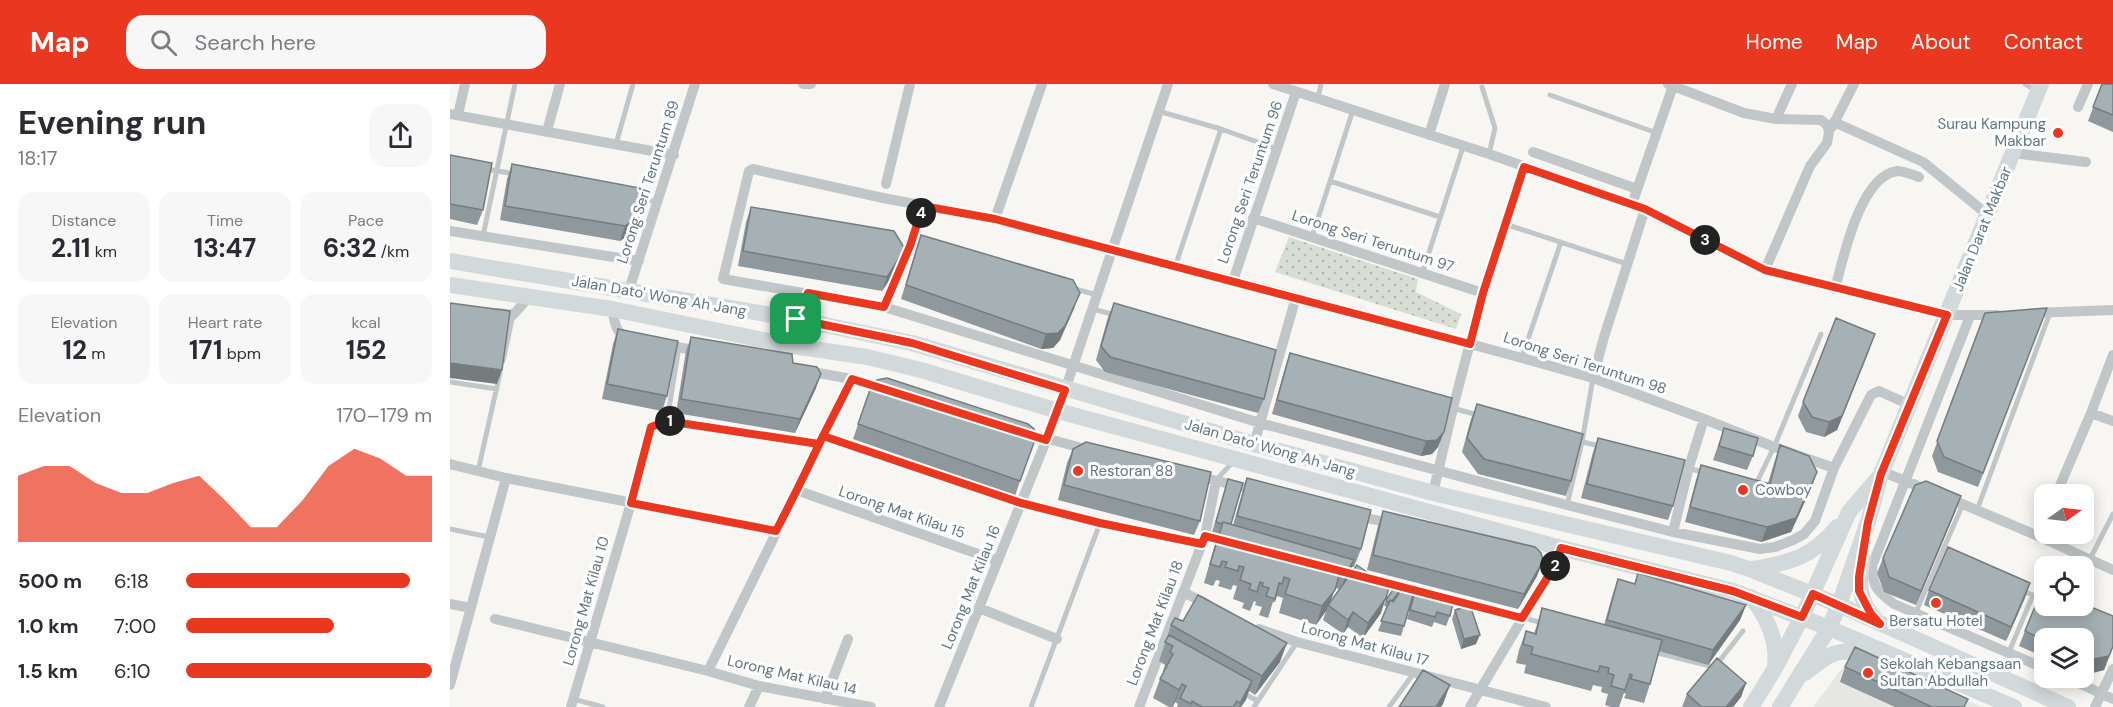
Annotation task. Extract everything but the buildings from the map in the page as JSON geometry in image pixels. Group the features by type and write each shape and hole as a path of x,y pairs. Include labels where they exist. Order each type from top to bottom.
{"main road":[{"name":"Jalan Darat Makbar","path":"1780,707 1829,628 1839,605 1868,522 1882,473 2013,153 2035,86"},
{"name":"Jalan Dato' Wong Ah Jang","path":"450,261 796,319 912,343 1065,390 1433,493 1752,570 1839,605 2068,707"},
{"name":"Jalan Dato' Wong Ah Jang","path":"450,285 612,309 910,367 1058,411 1235,459 1558,556 1751,597 2014,707"},
{"name":"Jalan Darat Makbar","path":"1752,707 1802,617 1849,512 1882,473"},
{"path":"1752,570 1787,563 1814,551 1827,540 1849,512"},
{"path":"1868,522 1859,577 1859,591 1871,614 1880,624"},
{"path":"1751,597 1768,623 1773,638 1776,654 1774,670"},
{"path":"1796,679 1827,656 1844,651 1919,666"}],"street":[{"path":"465,84 454,114 674,155"},
{"path":"547,131 560,84"},
{"name":"Lorong Seri Teruntum 89","path":"629,290 695,84"},
{"path":"803,84 811,84"},
{"path":"886,184 910,84"},
{"path":"995,219 1042,84"},
{"name":"Lorong Mat Kilau 16","path":"939,707 1058,411 1168,84"},
{"path":"1273,84 1632,204 1765,270 1947,315 2004,315"},
{"path":"1429,135 1445,84"},
{"path":"1776,119 1792,84"},
{"path":"1765,270 1810,166 1827,143 1831,127 1854,84"},
{"path":"2078,107 2088,84"},
{"path":"1632,204 1657,133 1670,85 1744,112 1776,119 1821,120 1831,127 1923,162 1988,214"},
{"name":"Lorong Seri Teruntum 96","path":"1233,281 1296,92"},
{"path":"1533,152 1638,189"},
{"path":"2013,153 2086,162"},
{"path":"1433,493 1439,470 1447,407 1470,344 1483,293 1524,167"},
{"name":"Lorong Seri Teruntum 98","path":"808,293 723,279 745,217 748,171 753,169 923,206 995,219 1522,358 1593,378 1834,468"},
{"path":"1835,289 1848,237 1871,189 1886,174 1899,171 1919,177"},
{"path":"884,307 910,247 923,206"},
{"path":"1593,378 1645,209"},
{"name":"Lorong Seri Teruntum 97","path":"1253,218 1483,293"},
{"path":"450,231 639,261"},
{"path":"796,319 808,293 884,307 1260,423 1673,532 1760,549 1787,543 1804,534 1815,521 1834,468 1871,395 1879,391 1910,405"},
{"path":"482,311 513,315 530,296"},
{"path":"1254,444 1296,297"},
{"path":"612,309 618,331 623,337 634,339"},
{"path":"2027,314 2113,310"},
{"path":"1970,316 1872,567 1873,581 1878,591 1894,604 2034,663"},
{"path":"657,343 713,354"},
{"path":"2061,484 2113,355"},
{"path":"794,368 852,379 897,393"},
{"path":"708,671 852,379"},
{"path":"2091,413 2113,421"},
{"path":"1673,532 1704,418"},
{"path":"1012,429 1046,440 1103,453"},
{"path":"450,464 506,478 776,531"},
{"path":"1182,472 1272,494"},
{"path":"1882,473 2034,534"},
{"path":"451,678 506,478"},
{"name":"Lorong Mat Kilau 18","path":"1139,707 1166,650 1183,592 1204,540 1216,481"},
{"name":"Lorong Mat Kilau 15","path":"796,490 998,561"},
{"name":"Lorong Mat Kilau 10","path":"572,703 631,503"},
{"path":"1562,525 1567,505"},
{"path":"1340,511 1408,528"},
{"path":"2056,544 2083,556"},
{"path":"1522,556 1558,556"},
{"path":"1470,707 1558,556"},
{"path":"2094,561 2113,570"},
{"path":"1183,592 1215,607"},
{"path":"450,604 471,608"},
{"path":"979,608 1057,639"},
{"name":"Lorong Mat Kilau 14","path":"495,619 590,641 759,686 871,707"},
{"name":"Lorong Mat Kilau 17","path":"1246,623 1267,633 1297,642 1546,707"},
{"path":"825,699 848,639"},
{"path":"2095,707 2113,669"},
{"path":"749,707 759,686"},
{"path":"2091,688 2113,699"}],"lane":[{"path":"483,236 515,84"},
{"path":"616,144 633,84"},
{"path":"1317,99 1321,84"},
{"path":"1482,87 1495,128 1488,154"},
{"path":"1550,95 1657,133"},
{"path":"1158,111 1221,129 1277,149"},
{"path":"1312,237 1353,111"},
{"path":"1175,267 1221,129"},
{"path":"1422,274 1463,147"},
{"path":"485,168 519,175"},
{"path":"1330,181 1440,217"},
{"path":"624,195 658,202"},
{"path":"1505,224 1627,264"},
{"path":"1522,358 1561,242"},
{"path":"1064,286 1097,294"},
{"path":"1092,309 1125,317"},
{"path":"1977,510 2050,313"},
{"path":"478,471 513,315"},
{"path":"1744,486 1751,486 1757,482 1821,334"},
{"path":"667,421 679,347"},
{"path":"1567,505 1582,442 1593,378"},
{"path":"450,382 497,389"},
{"path":"1447,407 1485,417"},
{"path":"631,503 651,427 667,421 821,440 1021,503 1100,523 1204,540 1216,539"},
{"path":"1571,439 1603,447"},
{"path":"1216,481 1235,459"},
{"path":"1667,462 1711,475"},
{"path":"1916,612 1963,504"},
{"path":"2092,556 2113,514"},
{"path":"1031,707 1100,523"},
{"path":"450,529 490,537"},
{"path":"1941,556 1951,561"},
{"path":"1364,577 1545,624"},
{"path":"2009,652 2033,595 2013,587"},
{"path":"1708,675 1743,631"},
{"path":"1254,707 1297,642"},
{"path":"1647,650 1714,667"},
{"path":"1389,707 1414,673"},
{"path":"1238,690 1258,701"},
{"path":"572,703 603,707"}],"shaded area":[{"path":"1289,237 1418,279 1416,292 1461,314 1456,329 1275,272"},
{"name":"Sekolah Kebangsaan Sultan Abdullah","path":"1852,655 1983,707 1813,707"}],"place":[{"name":"Surau Kampung Makbar","path":"2058,133"},
{"name":"Restoran 88","path":"1078,471"},
{"name":"Cowboy","path":"1743,490"},
{"name":"Bersatu Hotel","path":"1936,603"},
{"name":"Sekolah Kebangsaan Sultan Abdullah","path":"1868,673"}],"route":[{"path":"796,319 808,293 884,307 910,246 923,206 995,219 1470,344 1483,293 1524,167 1645,209 1765,270 1947,315 1881,474 1868,522 1859,577 1859,591 1871,614 1880,624 1813,594 1802,617 1733,591 1561,548 1556,564 1522,618 1205,536 1202,544 1100,523 1021,503 823,436 819,444 667,421 651,427 631,503 776,531 823,436 852,379 1046,440 1065,390 912,343 796,319"}]}
